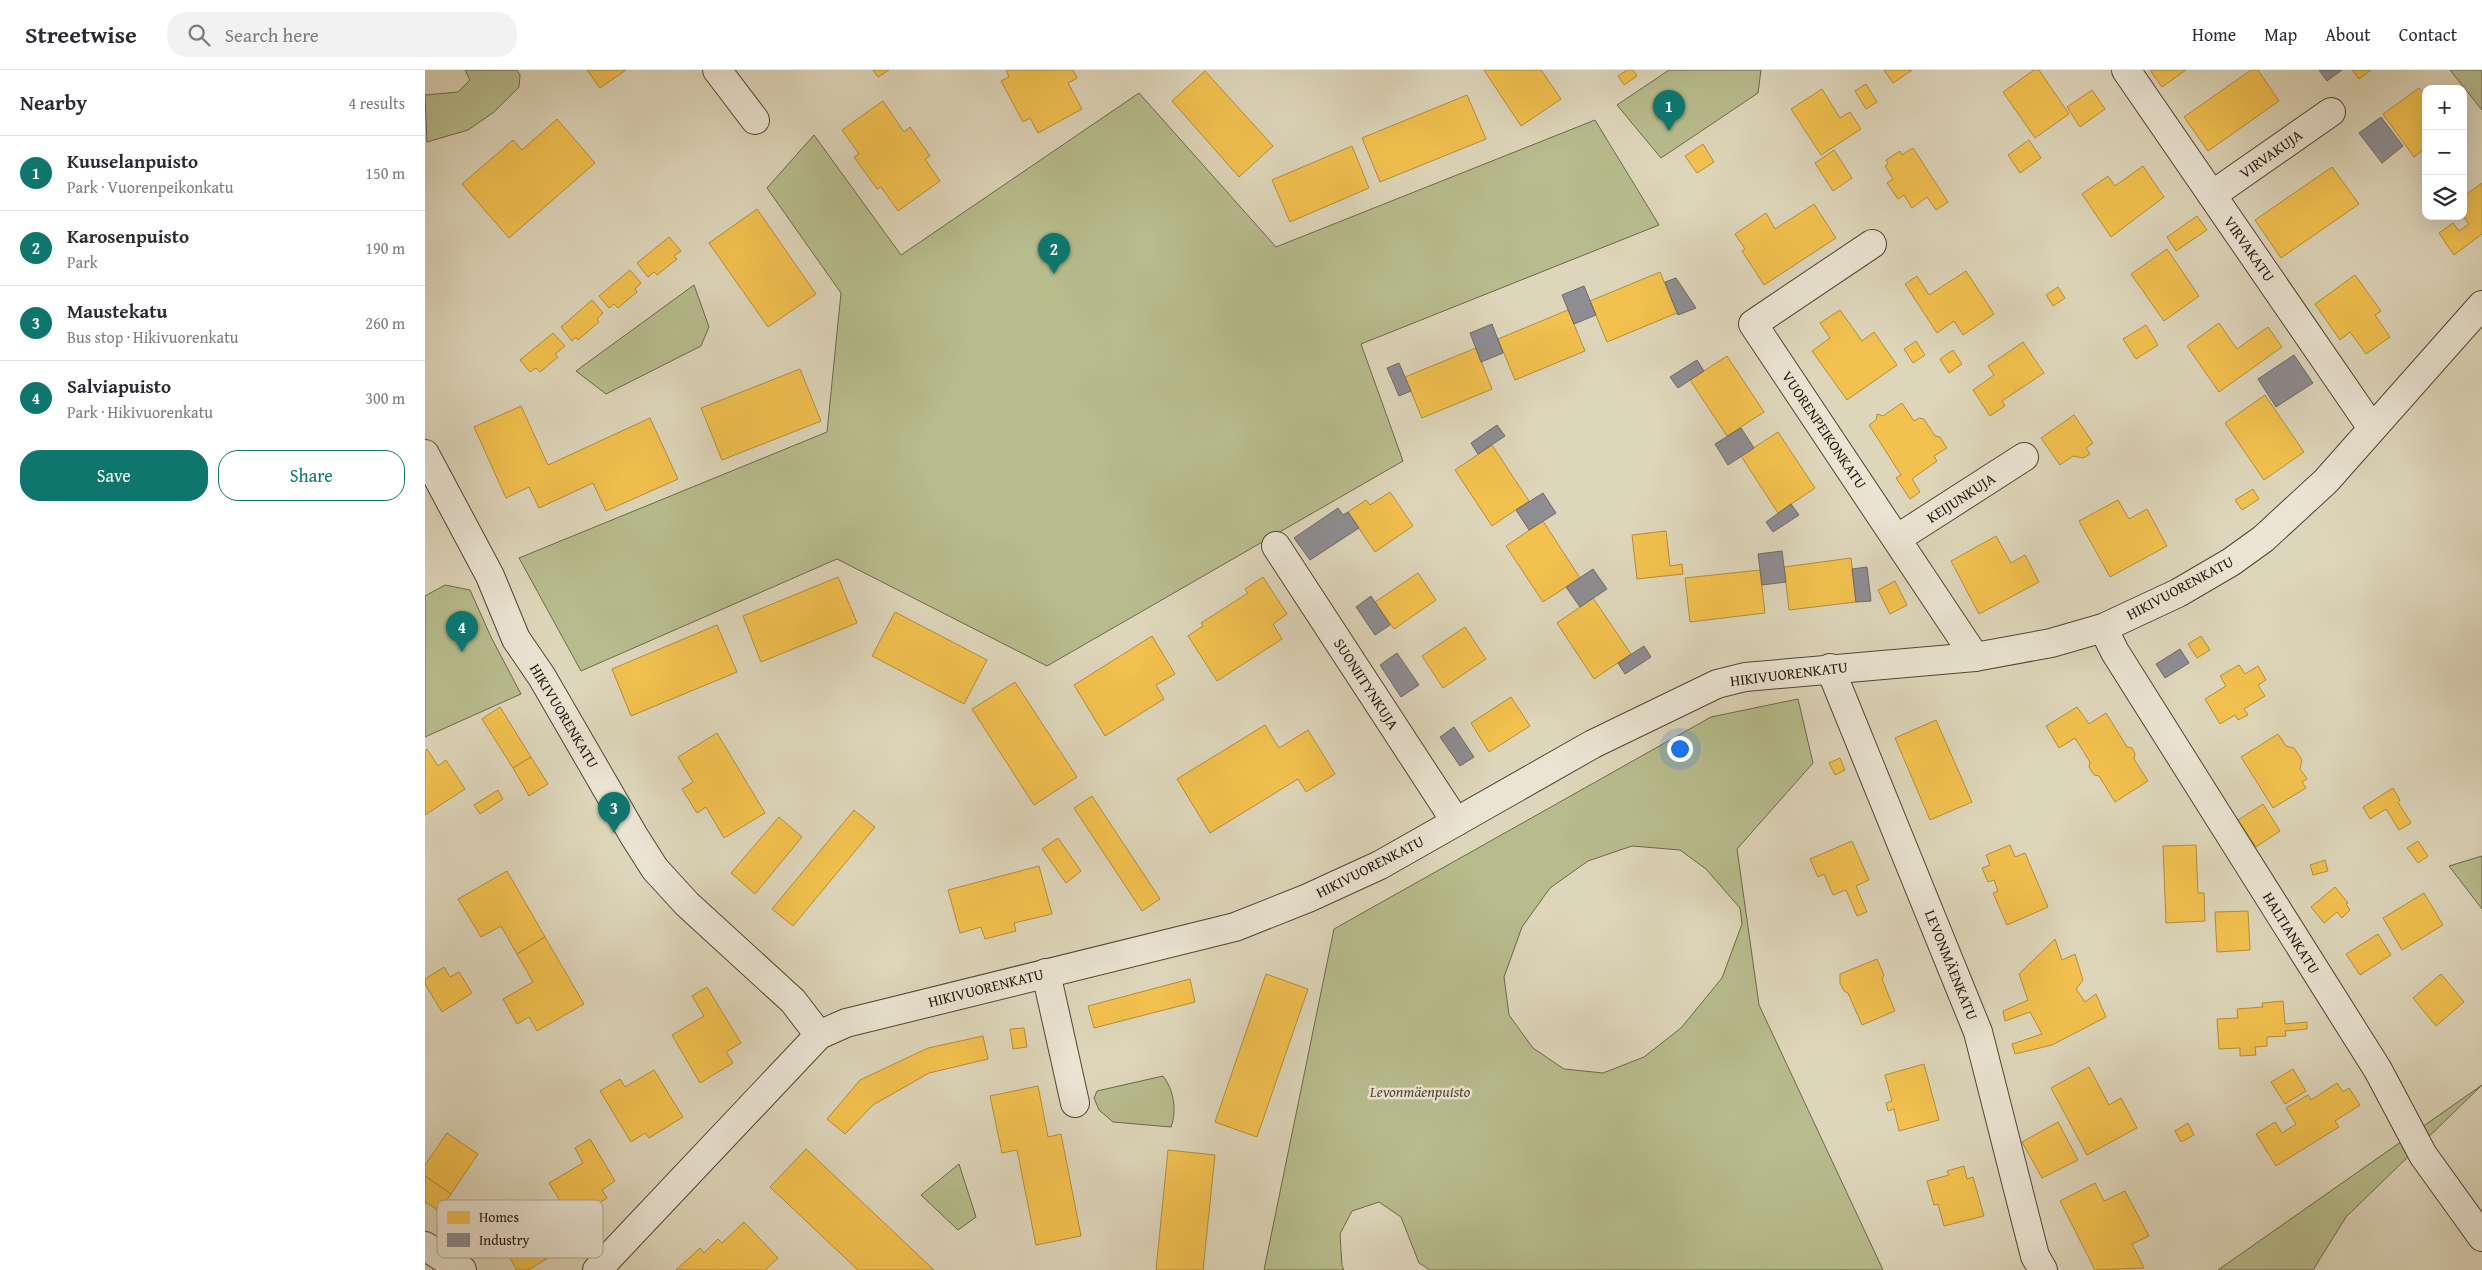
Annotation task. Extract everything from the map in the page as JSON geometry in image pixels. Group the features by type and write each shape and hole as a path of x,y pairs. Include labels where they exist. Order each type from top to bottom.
{"street":[{"path":"717,70 755,120"},
{"name":"VIRVAKATU","path":"2126,70 2372,428"},
{"name":"VIRVAKUJA","path":"2212,195 2331,112"},
{"name":"VUORENPEIKONKATU","path":"1872,244 1753,324 1898,538 1975,657"},
{"name":"HIKIVUORENKATU","path":"425,454 490,576 516,639 542,677 655,869 687,904 793,1001 819,1035 846,1022 1235,927 1315,895 1381,865 1593,744 1717,684 1745,677 1829,668 1975,657 2051,643 2103,628 2178,593 2231,562 2263,539 2326,481 2482,305"},
{"name":"KEIJUNKUJA","path":"1898,538 2024,457"},
{"name":"SUONIITYNKUJA","path":"1276,546 1456,822"},
{"name":"HALTIANKATU","path":"2103,628 2120,661 2377,1070 2423,1155 2482,1237"},
{"name":"LEVONMÄENKATU","path":"1829,668 1978,1032 2035,1256 2043,1270"},
{"path":"1046,973 1075,1103"},
{"path":"597,1270 819,1035"},
{"path":"425,1246 437,1254"},
{"path":"444,1258 462,1270"}],"green space":[{"path":"465,70 517,70 520,75 519,87 494,112 468,130 427,142 425,95 458,92 470,80"},
{"path":"1669,70 1761,70 1758,93 1661,158 1617,105"},
{"path":"2450,70 2482,70 2482,110 2467,91 2467,85 2462,85"},
{"path":"1139,93 1276,247 1595,120 1659,225 1361,344 1403,461 1047,666 837,559 581,671 519,558 827,432 841,293 767,188 814,135 901,255"},
{"path":"694,285 709,327 701,346 606,394 576,371"},
{"path":"445,585 470,590 491,637 521,694 425,737 425,596"},
{"name":"Levonmäenpuisto","path":"1798,699 1813,763 1737,849 1759,1005 1883,1270 1430,1270 1419,1263 1401,1217 1379,1202 1352,1211 1340,1234 1342,1266 1344,1270 1264,1270 1334,929 1711,717","holes":["1632,846 1680,850 1706,869 1740,908 1742,924 1722,978 1681,1028 1644,1057 1603,1073 1564,1069 1533,1048 1509,1015 1504,977 1522,927 1550,888 1588,861"]},
{"path":"2482,856 2482,909 2449,866"},
{"path":"1163,1076 1172,1094 1174,1114 1171,1127 1113,1122 1099,1110 1094,1098 1097,1091"},
{"path":"2482,1085 2346,1217 2313,1270 2218,1270"},
{"path":"959,1164 976,1217 958,1230 921,1195"}],"building: Homes":[{"path":"587,70 626,70 600,88"},
{"path":"873,70 889,70 878,77"},
{"path":"1006,70 1073,70 1077,78 1068,83 1082,109 1038,133 1030,118 1023,122 1001,81 1009,77"},
{"path":"1484,70 1541,70 1561,99 1521,126"},
{"path":"1627,70 1633,70 1637,76 1624,85 1618,76"},
{"path":"1884,70 1912,70 1893,83"},
{"path":"2034,70 2039,70 2069,114 2035,138 2003,92"},
{"path":"2150,70 2186,70 2162,87"},
{"path":"2251,70 2258,70 2279,101 2208,151 2184,117"},
{"path":"2352,70 2371,70 2359,79"},
{"path":"1205,71 1273,146 1239,177 1172,101"},
{"path":"1866,84 1877,102 1866,109 1855,91"},
{"path":"2419,88 2422,91 2422,151 2414,157 2383,114"},
{"path":"1822,89 1840,118 1850,112 1861,129 1821,155 1791,109"},
{"path":"2092,90 2105,109 2080,127 2067,107"},
{"path":"1467,95 1486,139 1380,182 1362,138"},
{"path":"883,101 904,132 910,127 930,156 925,159 940,181 898,211 881,187 877,189 854,157 859,154 842,130"},
{"path":"557,119 595,163 509,238 462,184 513,140 522,150"},
{"path":"2029,140 2041,158 2020,173 2008,155"},
{"path":"1703,144 1714,162 1697,173 1685,156"},
{"path":"1352,146 1369,188 1290,222 1272,180"},
{"path":"1913,148 1948,202 1936,210 1927,197 1912,208 1904,195 1898,199 1887,183 1893,179 1885,166 1888,164 1886,160 1900,151 1902,155"},
{"path":"1834,150 1852,178 1833,191 1815,163"},
{"path":"2143,166 2164,197 2111,237 2082,194 2108,176 2115,186"},
{"path":"2332,167 2359,204 2281,258 2255,220"},
{"path":"2482,183 2482,234 2454,255 2439,233 2453,223 2459,231 2469,224 2466,220 2467,194"},
{"path":"1814,204 1836,238 1764,285 1742,251 1745,249 1735,234 1766,213 1775,229"},
{"path":"757,209 816,294 768,327 709,243"},
{"path":"2197,216 2207,230 2176,251 2167,237"},
{"path":"669,237 681,251 674,256 677,259 657,275 654,272 648,277 637,263"},
{"path":"2167,249 2199,296 2164,321 2131,274"},
{"path":"630,270 641,283 635,289 637,292 618,308 614,304 609,308 599,296"},
{"path":"1966,271 1994,314 1963,335 1954,321 1937,333 1905,284 1917,276 1929,295"},
{"path":"1660,272 1677,313 1607,342 1590,301"},
{"path":"2355,275 2381,311 2375,315 2390,337 2366,354 2350,332 2340,340 2315,304"},
{"path":"2058,287 2065,298 2053,306 2046,295"},
{"path":"592,300 603,313 597,319 599,322 578,340 576,337 572,341 561,327"},
{"path":"1568,310 1585,351 1515,380 1498,339"},
{"path":"1840,310 1862,341 1874,332 1897,365 1847,400 1812,351 1830,338 1820,323"},
{"path":"2219,323 2237,349 2268,327 2282,347 2219,392 2187,346"},
{"path":"2146,325 2158,345 2136,359 2123,339"},
{"path":"553,333 565,346 555,354 558,357 540,372 536,368 530,372 520,360"},
{"path":"1916,341 1925,355 1913,363 1904,349"},
{"path":"2023,342 2044,373 2002,401 2005,406 1990,416 1973,390 1994,375 1988,366"},
{"path":"1476,348 1492,389 1422,418 1405,377"},
{"path":"1953,350 1962,364 1949,373 1940,359"},
{"path":"1727,356 1764,412 1727,436 1690,380"},
{"path":"800,369 821,421 722,460 701,408"},
{"path":"2265,395 2304,452 2264,480 2225,423"},
{"path":"1902,403 1914,421 1919,418 1924,419 1935,436 1940,437 1947,448 1934,456 1937,461 1912,479 1920,492 1910,499 1896,478 1901,475 1869,425 1876,420 1877,414 1883,416"},
{"path":"521,406 548,465 650,418 678,479 606,511 593,483 539,508 529,487 506,498 474,427"},
{"path":"2074,415 2093,443 2086,448 2090,454 2083,458 2073,456 2060,465 2041,438"},
{"path":"1778,432 1815,488 1778,513 1741,456"},
{"path":"1492,445 1529,501 1492,526 1455,470"},
{"path":"2253,489 2259,499 2242,510 2235,500"},
{"path":"1390,492 1413,526 1375,552 1348,512 1366,500 1370,505"},
{"path":"2118,500 2129,519 2147,509 2167,546 2110,577 2079,521"},
{"path":"1543,521 1580,578 1543,602 1506,546"},
{"path":"1666,531 1670,566 1682,564 1683,574 1637,579 1632,535"},
{"path":"1996,536 2011,563 2025,555 2039,582 1979,614 1951,561"},
{"path":"1851,558 1856,602 1789,610 1784,567"},
{"path":"1760,570 1765,613 1690,622 1685,578"},
{"path":"1418,573 1436,600 1394,629 1375,602"},
{"path":"838,577 857,623 761,662 743,616"},
{"path":"1263,577 1287,614 1273,624 1282,639 1217,681 1188,636 1203,626 1201,623 1248,593 1245,589"},
{"path":"1895,581 1907,605 1890,614 1878,590"},
{"path":"1593,598 1631,654 1594,679 1557,623"},
{"path":"895,612 987,660 964,704 872,656"},
{"path":"717,625 737,672 631,716 612,669"},
{"path":"1465,627 1486,659 1443,688 1422,656"},
{"path":"1152,636 1175,674 1156,685 1164,699 1105,736 1074,685"},
{"path":"2201,636 2210,650 2197,658 2188,644"},
{"path":"2239,665 2245,674 2258,666 2266,680 2258,685 2265,696 2244,709 2248,715 2238,720 2235,715 2220,724 2205,699 2226,686 2220,676"},
{"path":"1015,682 1077,777 1034,805 972,709"},
{"path":"1511,697 1530,726 1489,752 1471,723"},
{"path":"500,707 531,757 513,768 482,719"},
{"path":"2077,707 2089,724 2106,713 2127,747 2132,748 2135,754 2134,759 2148,781 2115,802 2099,776 2094,775 2089,767 2090,762 2075,738 2059,748 2046,726"},
{"path":"1936,720 1972,802 1930,820 1895,738"},
{"path":"1265,725 1279,748 1308,730 1335,774 1306,792 1298,779 1210,833 1177,779"},
{"path":"717,733 765,813 724,838 706,807 697,813 682,789 693,782 678,757"},
{"path":"2278,734 2286,746 2294,748 2302,760 2300,769 2307,779 2302,782 2306,788 2273,808 2241,757"},
{"path":"427,749 438,766 446,760 465,789 425,815 425,751"},
{"path":"531,757 548,784 529,796 513,768"},
{"path":"1840,758 1845,770 1835,775 1829,763"},
{"path":"2393,788 2400,800 2398,802 2411,823 2399,830 2386,809 2370,819 2363,807"},
{"path":"498,790 503,799 480,814 474,805"},
{"path":"1092,796 1160,899 1142,911 1074,808"},
{"path":"2263,804 2280,831 2256,847 2238,820"},
{"path":"854,810 875,827 793,926 772,909"},
{"path":"779,817 802,837 755,894 731,873"},
{"path":"1058,838 1081,871 1066,883 1042,849"},
{"path":"1852,841 1869,880 1856,886 1867,912 1857,916 1846,890 1833,895 1824,874 1818,877 1810,859"},
{"path":"2418,841 2428,856 2418,863 2407,848"},
{"path":"2010,845 2015,857 2025,853 2048,907 2007,925 1993,893 1998,891 1994,880 1988,882 1982,868 1990,865 1986,855"},
{"path":"2196,845 2198,893 2204,893 2205,921 2166,923 2163,846"},
{"path":"2325,860 2328,871 2313,875 2310,865"},
{"path":"1039,866 1052,914 1014,923 1016,931 985,939 981,927 960,933 948,890"},
{"path":"507,871 545,937 517,954 501,926 481,937 458,899"},
{"path":"2335,887 2348,903 2346,904 2350,910 2342,918 2337,912 2324,923 2311,907"},
{"path":"2424,893 2443,925 2402,950 2383,918"},
{"path":"2248,911 2250,950 2217,952 2215,912"},
{"path":"2378,934 2391,955 2360,975 2346,954"},
{"path":"545,937 584,1004 537,1031 529,1017 517,1024 503,999 533,982 517,954"},
{"path":"2055,939 2062,960 2075,954 2083,980 2076,989 2085,1002 2096,994 2106,1017 2052,1045 2015,1054 2012,1044 2042,1034 2030,1012 2005,1021 2003,1011 2028,1000 2019,974"},
{"path":"1877,959 1884,975 1882,979 1895,1011 1862,1025 1848,993 1844,991 1840,983 1840,974"},
{"path":"444,967 450,977 459,972 472,993 442,1012 425,984 425,979"},
{"path":"1266,974 1308,989 1257,1137 1215,1122"},
{"path":"2441,974 2464,1002 2436,1026 2413,998"},
{"path":"1190,979 1195,1002 1094,1028 1088,1006"},
{"path":"707,987 741,1043 726,1052 733,1063 700,1083 672,1035 704,1016 692,996"},
{"path":"2283,1001 2285,1024 2307,1022 2307,1029 2285,1031 2286,1036 2267,1037 2267,1046 2255,1047 2256,1055 2240,1056 2240,1048 2219,1049 2217,1019 2238,1018 2237,1009 2263,1007 2262,1003"},
{"path":"1024,1028 1027,1047 1013,1049 1010,1029"},
{"path":"983,1036 988,1059 929,1073 873,1105 845,1134 827,1119 860,1080 928,1048"},
{"path":"1924,1064 1939,1120 1899,1131 1894,1109 1888,1111 1886,1103 1892,1101 1885,1075"},
{"path":"2089,1067 2109,1105 2121,1098 2137,1128 2087,1155 2051,1088"},
{"path":"2293,1069 2306,1091 2285,1104 2271,1082"},
{"path":"654,1070 683,1117 649,1138 645,1133 631,1142 600,1091 620,1079 625,1087"},
{"path":"2337,1083 2343,1092 2349,1088 2360,1105 2335,1121 2339,1127 2276,1166 2256,1134 2275,1122 2282,1133 2296,1124 2286,1108 2308,1095 2311,1100"},
{"path":"1038,1086 1048,1137 1061,1134 1081,1236 1036,1245 1017,1150 1002,1153 990,1096"},
{"path":"2058,1122 2078,1160 2042,1178 2022,1142"},
{"path":"2188,1123 2194,1135 2181,1142 2175,1131"},
{"path":"447,1133 478,1154 451,1194 425,1176 425,1165"},
{"path":"590,1139 615,1181 602,1190 607,1198 603,1201 560,1200 549,1183 583,1163 575,1148"},
{"path":"806,1149 934,1270 858,1270 770,1187"},
{"path":"1168,1150 1215,1155 1203,1270 1156,1270"},
{"path":"1964,1166 1967,1179 1973,1177 1984,1216 1944,1226 1938,1204 1934,1205 1927,1181 1949,1175 1947,1171"},
{"path":"425,1176 451,1194 447,1200 437,1200 437,1210 425,1202"},
{"path":"2095,1183 2104,1201 2125,1191 2149,1236 2132,1244 2144,1268 2095,1270 2060,1201"},
{"path":"744,1222 778,1258 765,1270 676,1270 700,1248 704,1253 718,1239 722,1243"},
{"path":"510,1258 548,1258 528,1270 517,1270"}],"building: Industry":[{"path":"2319,70 2342,70 2327,81"},
{"path":"2381,117 2403,146 2382,163 2359,133"},
{"path":"1676,278 1696,308 1678,315 1665,282"},
{"path":"1584,286 1596,315 1574,324 1562,295"},
{"path":"1492,324 1503,353 1481,362 1470,333"},
{"path":"2294,355 2313,383 2276,407 2258,379"},
{"path":"1697,360 1704,371 1678,388 1670,377"},
{"path":"1399,363 1411,391 1399,396 1387,368"},
{"path":"1497,425 1505,436 1478,454 1471,443"},
{"path":"1741,428 1754,448 1728,465 1715,444"},
{"path":"1543,493 1556,513 1529,530 1516,510"},
{"path":"1791,504 1799,515 1773,532 1766,522"},
{"path":"1338,508 1343,515 1348,512 1359,528 1310,560 1294,538"},
{"path":"1782,551 1786,582 1762,585 1758,554"},
{"path":"1867,567 1871,601 1856,602 1852,569"},
{"path":"1593,569 1607,589 1580,607 1566,587"},
{"path":"1371,596 1390,625 1375,635 1356,607"},
{"path":"1644,646 1651,657 1625,674 1618,663"},
{"path":"2180,649 2189,663 2165,678 2156,664"},
{"path":"1397,653 1419,685 1401,697 1380,665"},
{"path":"1454,727 1474,757 1460,766 1440,737"}],"place":[{"name":"Kuuselanpuisto","path":"1669,131"},
{"name":"Karosenpuisto","path":"1054,274"},
{"name":"Salviapuisto","path":"462,652"},
{"name":"Maustekatu","path":"614,833"}]}
